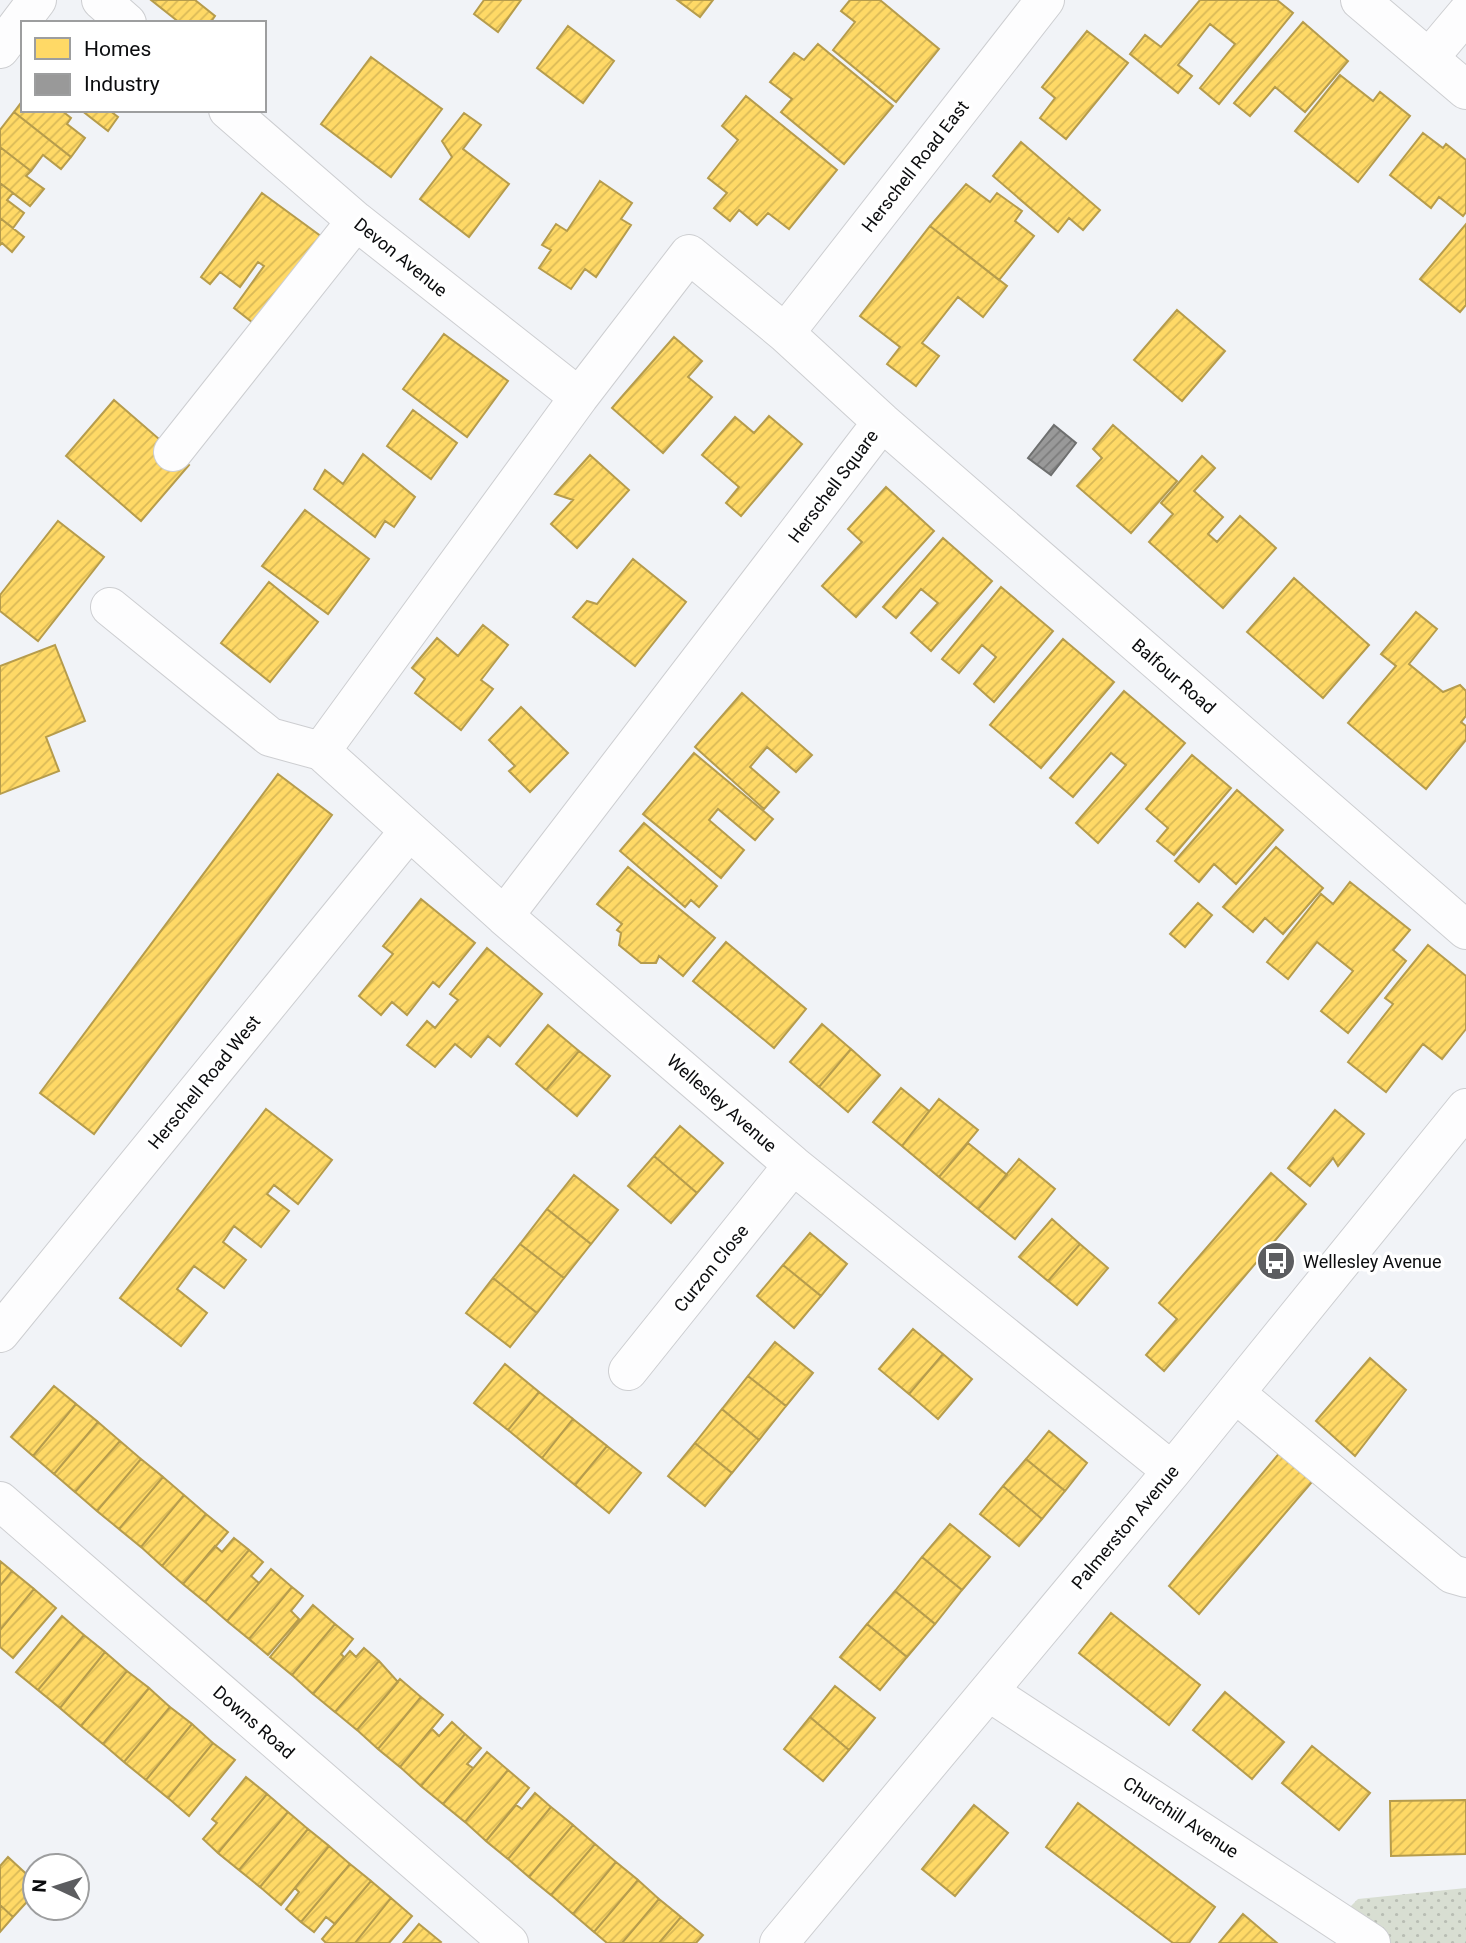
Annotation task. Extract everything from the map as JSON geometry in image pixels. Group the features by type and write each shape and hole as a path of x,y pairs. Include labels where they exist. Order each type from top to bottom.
{"street":[{"path":"21,21 37,0"},
{"path":"101,0 125,21"},
{"name":"Herschell Road East","path":"786,333 1045,0"},
{"path":"1360,0 1466,90"},
{"path":"1429,58 1466,14"},
{"path":"0,49 21,21"},
{"name":"Devon Avenue","path":"230,112 356,221 579,397"},
{"path":"173,452 356,221"},
{"name":"Herschell Square","path":"321,751 579,397 689,254 786,333 882,422 504,916"},
{"name":"Balfour Road","path":"882,422 1466,930"},
{"path":"110,607 270,737 321,751 504,916"},
{"name":"Herschell Road West","path":"0,1334 409,831"},
{"name":"Wellesley Avenue","path":"504,916 793,1164 1172,1471"},
{"name":"Palmerston Avenue","path":"779,1943 1172,1471 1466,1108"},
{"name":"Curzon Close","path":"628,1371 793,1164"},
{"path":"1235,1393 1452,1574 1466,1578"},
{"name":"Downs Road","path":"0,1501 509,1943"},
{"name":"Churchill Avenue","path":"989,1692 1371,1943"}],"shaded area":[{"path":"1466,1888 1466,1943 1371,1943 1338,1919 1358,1899"}],"building: Homes":[{"path":"151,0 195,0 215,16 211,21 177,21"},
{"path":"484,0 521,0 498,32 474,14"},
{"path":"677,0 713,0 700,17"},
{"path":"850,0 880,0 939,49 896,102 833,50 855,22 841,11"},
{"path":"1200,0 1277,0 1293,13 1219,104 1200,88 1235,44 1210,24 1178,65 1192,76 1178,93 1130,54 1145,35 1161,47"},
{"path":"1303,22 1348,61 1305,112 1275,87 1250,116 1234,103"},
{"path":"568,26 614,61 583,103 537,68"},
{"path":"1087,31 1128,63 1066,139 1040,118 1055,98 1042,87"},
{"path":"818,44 893,106 844,164 781,112 792,99 770,82 794,53 804,60"},
{"path":"371,57 442,109 391,177 321,124"},
{"path":"1340,75 1373,101 1380,92 1410,116 1358,182 1295,131"},
{"path":"746,96 837,170 789,229 768,213 757,225 739,210 730,221 714,208 727,193 708,178 738,140 722,126"},
{"path":"21,103 21,112 64,112 71,118 67,124 85,138 71,157 14,112"},
{"path":"14,112 71,157 61,169 43,155 31,171 0,147 0,130"},
{"path":"84,112 112,112 118,117 108,131"},
{"path":"464,113 481,125 463,149 509,184 469,237 420,199 452,157 442,141"},
{"path":"1423,133 1443,148 1446,144 1466,160 1466,212 1463,216 1439,197 1431,208 1390,175"},
{"path":"1021,142 1100,210 1083,230 1069,218 1058,232 993,176"},
{"path":"0,147 31,171 26,176 44,189 30,206 0,183"},
{"path":"600,181 632,203 621,219 631,225 596,277 585,269 571,289 539,268 551,250 542,245 556,224 567,231"},
{"path":"0,183 13,193 7,200 24,213 13,228 0,218"},
{"path":"966,184 990,202 997,193 1022,211 1015,221 1034,236 999,280 930,226"},
{"path":"262,193 322,237 257,326 234,308 264,266 258,262 240,287 220,272 210,284 201,277"},
{"path":"0,218 24,237 12,252 2,243 0,245"},
{"path":"1466,224 1466,305 1460,312 1420,279"},
{"path":"930,226 1007,286 983,317 958,297 922,343 939,356 916,386 887,364 900,347 860,316"},
{"path":"1177,310 1225,351 1182,401 1134,360"},
{"path":"444,334 508,381 467,437 403,389"},
{"path":"674,337 702,361 688,377 712,397 663,453 612,408"},
{"path":"114,400 189,465 141,521 66,456"},
{"path":"413,410 457,443 431,479 387,446"},
{"path":"769,416 802,444 741,516 726,503 739,487 702,455 735,417 754,433"},
{"path":"1113,425 1177,481 1131,533 1077,486 1102,458 1093,449"},
{"path":"363,454 415,497 394,527 385,521 375,537 314,489 325,470 343,484"},
{"path":"590,455 629,490 577,548 551,524 573,500 555,494"},
{"path":"1202,456 1215,468 1194,491 1223,517 1208,534 1217,542 1240,516 1276,548 1223,608 1149,542 1173,514 1161,503"},
{"path":"886,487 934,531 856,617 822,586 862,542 848,529"},
{"path":"305,510 369,559 328,614 262,566"},
{"path":"58,521 104,557 38,641 0,611 0,595"},
{"path":"943,538 992,581 931,651 911,633 938,603 921,589 896,618 883,607"},
{"path":"633,559 686,602 635,666 573,617 587,601 597,604"},
{"path":"1294,578 1369,645 1323,698 1247,632"},
{"path":"269,582 318,622 270,682 221,643"},
{"path":"1001,587 1053,631 994,702 974,684 996,657 982,645 959,673 942,659"},
{"path":"1416,612 1437,629 1409,664 1443,692 1460,685 1466,691 1466,716 1461,722 1466,726 1466,740 1426,789 1348,723 1396,666 1381,654"},
{"path":"483,625 508,645 481,680 493,689 461,730 415,693 425,679 412,668 437,638 458,656"},
{"path":"1063,639 1114,682 1041,768 990,725"},
{"path":"55,645 85,721 46,737 59,771 0,794 0,666"},
{"path":"1124,691 1185,743 1098,843 1076,823 1126,765 1111,753 1073,797 1050,778"},
{"path":"742,693 812,755 796,772 767,747 750,767 779,792 764,809 695,747"},
{"path":"521,707 568,753 530,792 509,771 515,766 489,740"},
{"path":"694,753 773,819 755,840 718,809 709,820 744,850 721,878 643,814"},
{"path":"1192,755 1231,788 1174,855 1157,841 1168,828 1146,809"},
{"path":"278,774 332,815 94,1134 40,1093"},
{"path":"1237,790 1283,830 1236,884 1214,864 1199,882 1175,861"},
{"path":"644,823 717,886 699,907 691,900 685,907 620,851"},
{"path":"1276,847 1323,888 1283,934 1265,918 1253,932 1223,907"},
{"path":"628,867 715,938 683,976 659,956 656,963 641,963 619,945 621,933 617,930 622,924 597,904"},
{"path":"1350,882 1410,930 1393,950 1406,961 1348,1033 1321,1011 1353,971 1317,942 1288,979 1267,962 1321,894 1333,904"},
{"path":"421,899 475,943 439,987 433,982 407,1015 392,1002 381,1015 359,996 393,954 383,946"},
{"path":"1198,903 1212,915 1185,947 1170,934"},
{"path":"726,942 806,1009 774,1048 693,981"},
{"path":"1428,945 1466,976 1466,1029 1442,1059 1423,1044 1386,1092 1348,1062 1393,1004 1385,998"},
{"path":"487,948 542,994 500,1046 488,1036 471,1057 455,1044 435,1067 407,1045 427,1021 435,1028 458,1000 450,994"},
{"path":"822,1024 851,1049 819,1087 790,1062"},
{"path":"548,1025 579,1051 546,1090 516,1064"},
{"path":"851,1049 880,1075 848,1112 819,1087"},
{"path":"579,1051 610,1076 577,1116 546,1090"},
{"path":"901,1088 929,1111 902,1146 873,1122"},
{"path":"939,1099 978,1130 939,1177 902,1146"},
{"path":"266,1109 332,1160 298,1204 274,1185 267,1194 289,1211 261,1247 234,1226 223,1242 246,1260 224,1288 194,1266 177,1289 207,1313 181,1346 120,1298"},
{"path":"1335,1110 1364,1134 1338,1166 1333,1158 1310,1186 1288,1168"},
{"path":"680,1126 723,1163 697,1193 654,1156"},
{"path":"968,1143 1007,1175 978,1209 939,1177"},
{"path":"654,1156 697,1193 671,1223 628,1186"},
{"path":"1019,1159 1055,1189 1015,1239 978,1209"},
{"path":"1271,1173 1306,1204 1164,1371 1146,1355 1177,1319 1159,1303"},
{"path":"574,1175 618,1210 591,1244 547,1209"},
{"path":"547,1209 591,1244 564,1278 520,1244"},
{"path":"1052,1219 1080,1244 1048,1281 1019,1257"},
{"path":"810,1233 847,1264 821,1296 783,1265"},
{"path":"520,1244 564,1278 537,1313 493,1278"},
{"path":"1080,1244 1108,1268 1077,1305 1048,1281"},
{"path":"783,1265 821,1296 794,1328 757,1296"},
{"path":"493,1278 537,1313 510,1347 466,1313"},
{"path":"913,1329 943,1354 909,1394 879,1369"},
{"path":"775,1342 813,1373 786,1406 748,1376"},
{"path":"943,1354 972,1379 938,1419 909,1394"},
{"path":"1370,1358 1406,1390 1355,1456 1316,1421"},
{"path":"505,1364 539,1392 508,1430 474,1403"},
{"path":"748,1376 786,1406 759,1440 722,1409"},
{"path":"54,1386 76,1404 33,1456 11,1437"},
{"path":"539,1392 573,1419 542,1458 508,1430"},
{"path":"76,1404 98,1422 54,1474 33,1456"},
{"path":"722,1409 759,1440 732,1473 695,1443"},
{"path":"573,1419 607,1446 575,1485 542,1458"},
{"path":"98,1422 120,1441 75,1492 54,1474"},
{"path":"1049,1431 1087,1463 1065,1491 1026,1459"},
{"path":"120,1441 141,1459 97,1511 75,1492"},
{"path":"695,1443 732,1473 705,1506 668,1476"},
{"path":"1286,1445 1317,1476 1199,1614 1169,1586"},
{"path":"607,1446 641,1473 609,1513 575,1485"},
{"path":"141,1459 163,1477 119,1529 97,1511"},
{"path":"1026,1459 1065,1491 1042,1519 1003,1486"},
{"path":"163,1477 184,1495 141,1547 119,1529"},
{"path":"1003,1486 1042,1519 1019,1546 980,1514"},
{"path":"184,1495 206,1514 162,1566 141,1547"},
{"path":"206,1514 228,1532 183,1584 162,1566"},
{"path":"950,1524 990,1557 962,1590 922,1557"},
{"path":"234,1538 249,1550 205,1602 183,1584 215,1546 222,1552"},
{"path":"249,1550 263,1562 251,1576 259,1583 227,1621 205,1602"},
{"path":"922,1557 962,1590 935,1624 895,1591"},
{"path":"0,1561 12,1571 0,1586"},
{"path":"271,1569 292,1587 249,1639 227,1621"},
{"path":"12,1571 34,1589 0,1630 0,1586"},
{"path":"292,1587 303,1596 291,1611 299,1619 268,1655 249,1639"},
{"path":"34,1589 56,1608 13,1658 0,1647 0,1630"},
{"path":"895,1591 935,1624 907,1657 867,1624"},
{"path":"313,1605 335,1624 292,1675 270,1657"},
{"path":"1111,1613 1200,1685 1169,1725 1079,1653"},
{"path":"62,1616 84,1635 38,1690 16,1672"},
{"path":"335,1624 353,1639 341,1654 344,1657 313,1694 292,1675"},
{"path":"867,1624 907,1657 880,1690 840,1657"},
{"path":"84,1635 105,1652 60,1708 38,1690"},
{"path":"364,1648 379,1661 335,1712 313,1694 350,1651 356,1657"},
{"path":"105,1652 127,1671 81,1726 60,1708"},
{"path":"379,1661 398,1682 357,1730 335,1712"},
{"path":"127,1671 149,1688 103,1744 81,1726"},
{"path":"400,1679 421,1697 378,1749 357,1730"},
{"path":"835,1686 875,1718 849,1750 810,1717"},
{"path":"149,1688 170,1707 124,1762 103,1744"},
{"path":"1225,1692 1284,1742 1252,1779 1193,1730"},
{"path":"421,1697 443,1715 400,1767 378,1749"},
{"path":"170,1707 192,1724 146,1780 124,1762"},
{"path":"810,1717 849,1750 823,1781 784,1749"},
{"path":"452,1722 465,1734 421,1786 400,1767 432,1729 439,1736"},
{"path":"192,1724 213,1743 168,1798 146,1780"},
{"path":"465,1734 481,1748 467,1764 473,1768 443,1804 421,1786"},
{"path":"213,1743 235,1760 189,1816 168,1798"},
{"path":"1312,1746 1370,1793 1339,1830 1282,1783"},
{"path":"487,1752 508,1770 465,1822 443,1804"},
{"path":"508,1770 529,1788 486,1841 465,1822"},
{"path":"246,1777 267,1794 218,1853 203,1839 217,1823 212,1819"},
{"path":"535,1793 551,1807 508,1859 486,1841 516,1805 522,1809"},
{"path":"267,1794 288,1812 239,1870 218,1853"},
{"path":"1466,1800 1466,1854 1391,1856 1390,1801"},
{"path":"1078,1803 1215,1907 1189,1943 1173,1943 1046,1847"},
{"path":"974,1805 1008,1833 955,1896 922,1869"},
{"path":"551,1807 573,1825 529,1877 508,1859"},
{"path":"288,1812 308,1829 260,1887 239,1870"},
{"path":"573,1825 595,1844 551,1895 529,1877"},
{"path":"308,1829 329,1846 281,1905 260,1887"},
{"path":"595,1844 616,1862 573,1914 551,1895"},
{"path":"329,1846 350,1864 301,1922 286,1909 299,1892 295,1888"},
{"path":"8,1857 21,1869 21,1908 13,1917 0,1905 0,1866"},
{"path":"616,1862 638,1880 594,1932 573,1914"},
{"path":"350,1864 371,1881 335,1924 326,1917 314,1932 301,1922"},
{"path":"638,1880 659,1899 622,1943 607,1943 594,1932"},
{"path":"371,1881 391,1898 355,1943 326,1943 322,1939"},
{"path":"391,1898 412,1916 389,1943 355,1943"},
{"path":"659,1899 681,1917 659,1943 622,1943"},
{"path":"0,1905 13,1917 0,1932"},
{"path":"1243,1914 1277,1943 1219,1943"},
{"path":"681,1917 703,1935 696,1943 659,1943"},
{"path":"419,1924 441,1942 403,1943"}],"building: Industry":[{"path":"1054,425 1076,443 1051,475 1028,458"}],"place":[{"name":"Wellesley Avenue","path":"1276,1261"}]}
